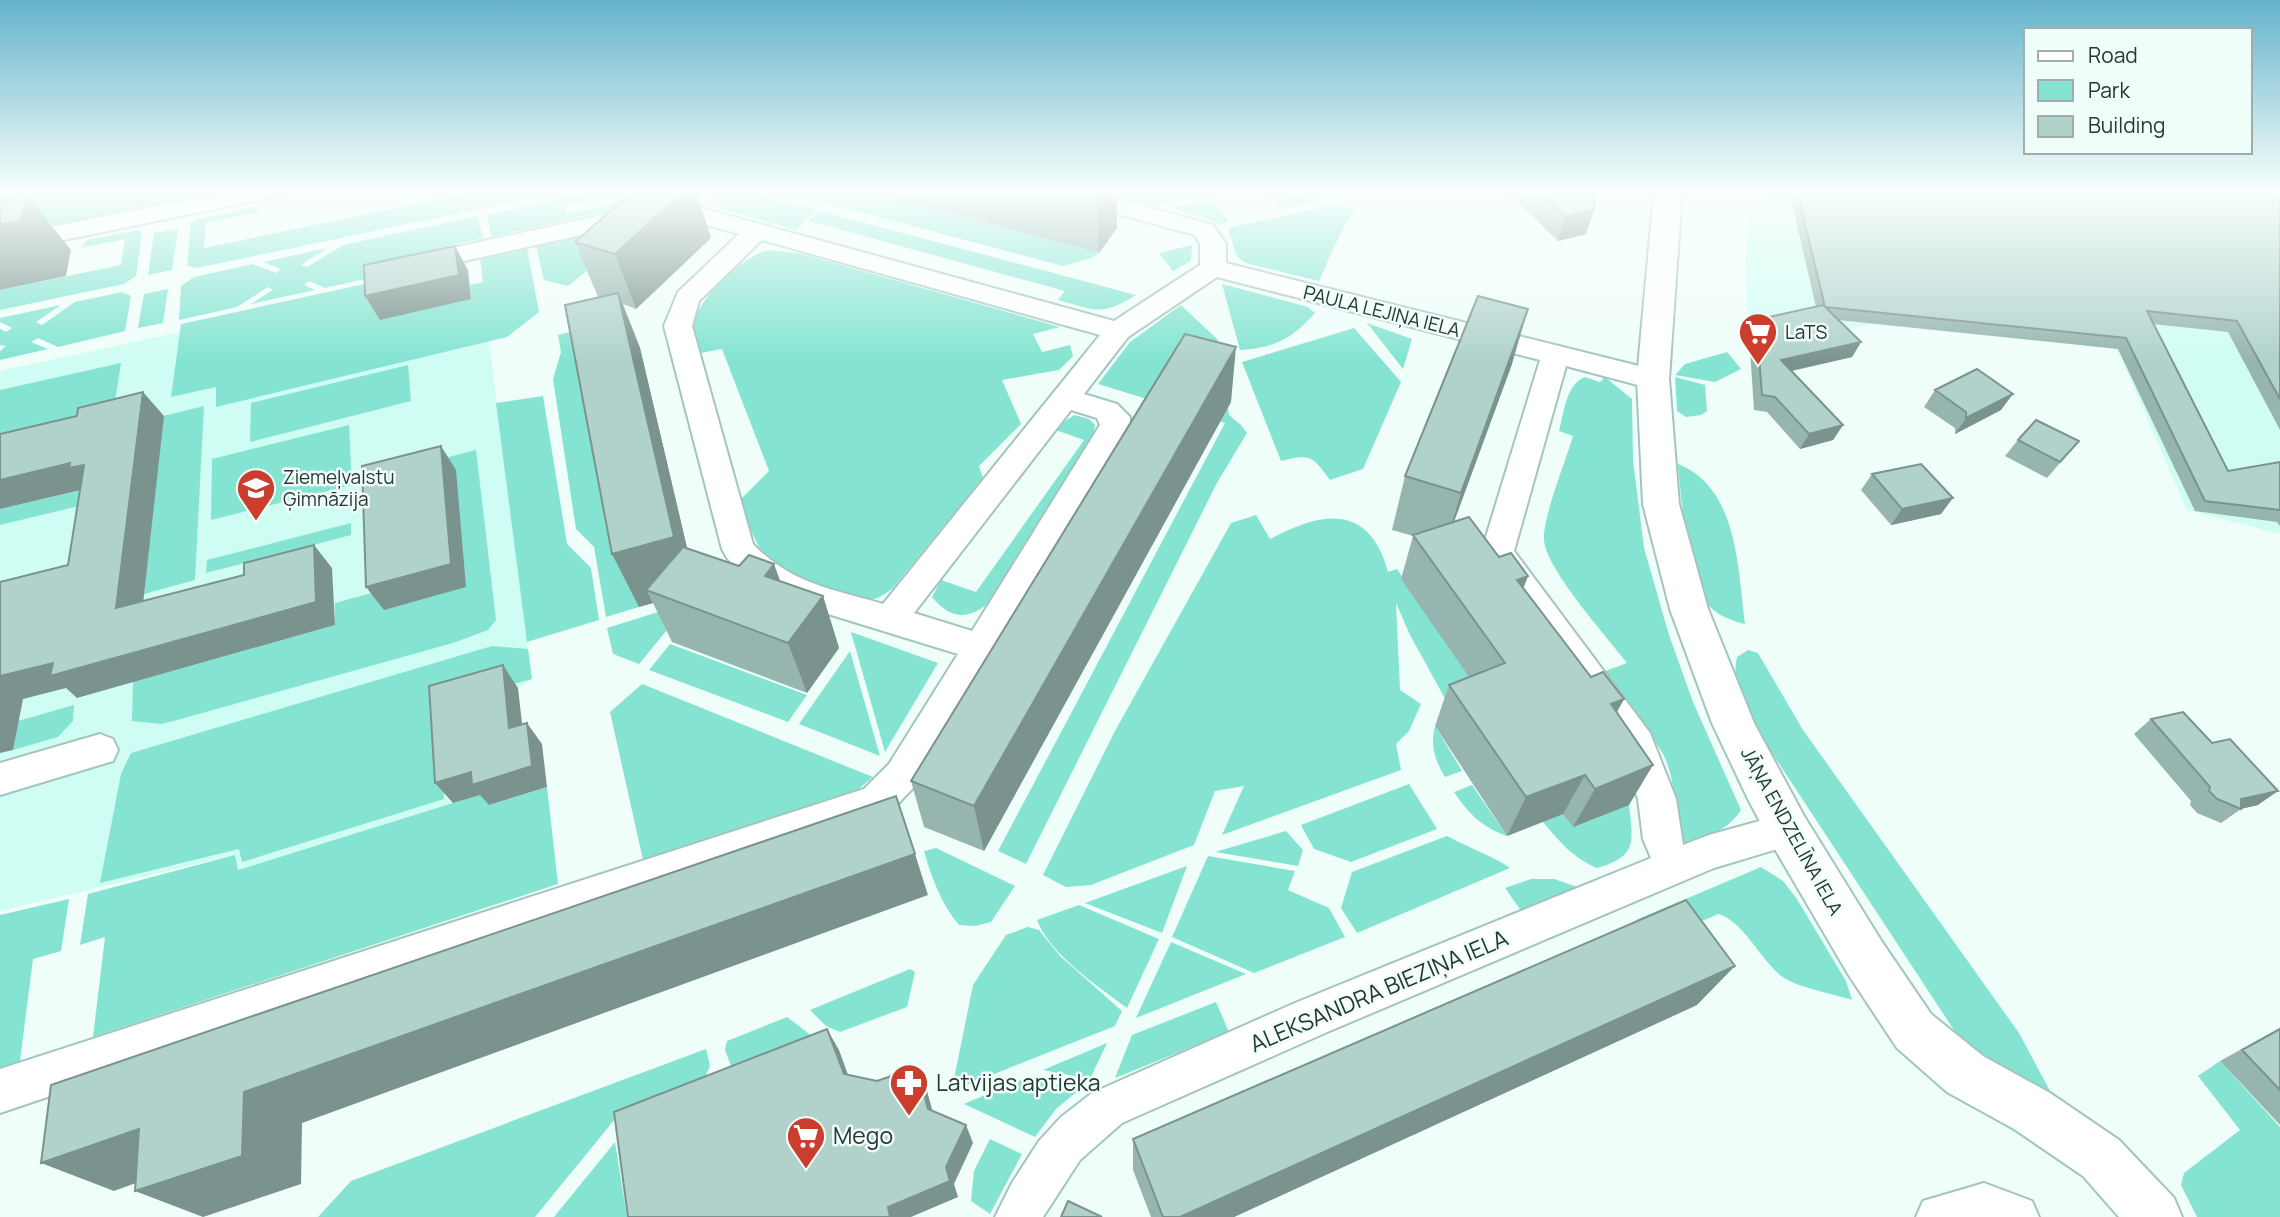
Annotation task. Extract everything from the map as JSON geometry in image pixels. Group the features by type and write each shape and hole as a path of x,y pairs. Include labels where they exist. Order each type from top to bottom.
{"street":[{"path":"401,267 488,248"},
{"path":"739,248 687,298 678,326 738,549 760,572 788,589 981,647"},
{"path":"818,248 1118,331"},
{"path":"891,618 1118,331 1213,268 1213,248"},
{"name":"JĀŅA ENDZELĪNA IELA","path":"1663,248 1653,379 1661,504 1682,587 1732,723 1788,830 1865,958 1914,1031 1965,1074 2032,1111 2101,1158 2155,1217"},
{"name":"PAULA LEJIŅA IELA","path":"1213,268 1653,379"},
{"path":"1555,356 1497,553 1637,744 1657,799 1662,839 1674,868"},
{"path":"0,1091 876,801 902,775 1115,425 1115,417 1107,411 1065,398"},
{"path":"0,779 100,750"},
{"name":"ALEKSANDRA BIEZIŅA IELA","path":"1018,1217 1052,1156 1080,1127 1107,1108 1311,1018 1709,852 1788,830"},
{"path":"1939,1217 1984,1206 2016,1217"}],"shaded area":[{"path":"1746,248 2280,248 2280,534 2187,510 2117,349 1873,324 1762,349 1750,346 1745,278"},
{"name":"Ziemeļvalstu Ģimnāzija","path":"378,289 380,320 471,299 484,301 532,679 518,688 447,708 453,803 238,870 235,855 0,911 0,371"}],"green space":[{"path":"124,248 140,248 136,276 124,284 0,310 0,290 121,265"},
{"path":"152,248 175,248 172,270 148,275"},
{"path":"189,248 294,248 197,268 187,266"},
{"path":"327,248 301,265 307,267 338,248 440,248 378,262 378,276 325,288 309,281 304,285 315,290 251,304 273,290 268,287 237,307 179,320 181,286 194,277 253,264 276,273 281,269 263,262"},
{"path":"527,248 539,312 507,337 216,407 216,387 171,397 181,324 378,281 471,298 470,285 483,282 480,258"},
{"path":"536,248 613,249 568,286 544,280"},
{"path":"907,248 958,248 1136,295 1114,306 1098,310 1058,300 1065,291"},
{"path":"995,248 1079,248 1099,253 1092,258 1063,266"},
{"path":"1192,248 1191,261 1173,271 1159,253"},
{"path":"1234,248 1334,248 1319,281 1249,264 1236,254"},
{"path":"769,250 799,253 1060,327 1033,334 1042,352 1070,345 1073,356 1059,370 1002,380 1021,424 979,466 983,478 892,589 873,599 834,591 801,579 775,565 758,545 741,499 769,471 722,349 701,353 693,326 703,304 723,280 747,260"},
{"path":"1222,284 1308,307 1315,313 1298,329 1274,344 1240,350"},
{"path":"168,289 163,323 138,328 144,294"},
{"path":"122,292 131,296 125,331 58,347 38,338 31,342 48,349 0,360 0,351 6,346 0,345 0,329 6,332 12,328 0,322 0,318 61,305 36,322 42,325 75,302"},
{"path":"1181,305 1218,340 1229,415 1247,433 1217,483 1026,864 998,851 1225,423 1098,384 1130,342"},
{"path":"1367,323 1412,339 1403,369"},
{"path":"1354,328 1401,382 1363,469 1330,480 1315,462 1305,457 1281,461 1242,362"},
{"path":"582,329 639,607 606,617 594,547 576,529 553,379 561,352 558,335"},
{"path":"1727,352 1741,369 1715,382 1675,375 1685,364"},
{"path":"121,363 114,408 0,434 0,390"},
{"path":"408,365 411,401 250,442 251,403"},
{"path":"1585,377 1600,382 1605,377 1632,399 1633,460 1644,548 1669,635 1693,702 1741,810 1723,828 1685,843 1678,821 1671,776 1663,754 1600,673 1627,663 1565,584 1554,567 1544,539 1551,503 1573,436 1559,431 1564,408 1574,386"},
{"path":"1675,377 1705,385 1707,411 1701,415 1686,417 1677,411"},
{"path":"543,396 567,544 591,568 599,620 527,642 496,403"},
{"path":"204,406 195,580 144,594 163,416"},
{"path":"1074,415 1089,419 1095,425 1093,440 998,595 981,609 965,615 949,612 940,606 932,597 941,580 976,592 1084,440 1053,429"},
{"path":"349,425 352,485 211,520 212,459"},
{"path":"476,450 496,620 488,630 453,643 181,719 161,724 132,721 133,682 335,625 335,603 383,590 466,587 363,479"},
{"path":"1678,464 1698,475 1713,491 1724,510 1737,556 1745,624 1717,612 1704,599 1694,572 1686,533"},
{"path":"93,487 72,568 79,506 0,525 0,509"},
{"path":"1256,515 1270,539 1308,522 1326,519 1342,519 1357,524 1369,534 1380,550 1388,572 1397,569 1496,717 1448,704 1410,635 1396,603 1400,690 1421,704 1409,731 1396,744 1401,770 1222,835 1244,786 1215,791 1194,845 1091,885 1066,887 1043,875 1115,731 1231,523"},
{"path":"351,523 351,535 206,573 207,560"},
{"path":"690,602 639,664 613,654 607,628"},
{"path":"851,632 938,663 885,752"},
{"path":"670,644 807,695 788,722 649,670"},
{"path":"492,646 528,649 532,679 439,705 444,799 242,862 239,849 100,883 121,774 131,753"},
{"path":"1748,650 1758,653 1803,730 2019,1033 2057,1104 1969,1053 1755,727 1737,685 1736,676 1737,657"},
{"path":"850,651 880,756 799,724"},
{"path":"642,684 873,777 856,791 643,860 610,712"},
{"path":"74,705 73,721 58,737 13,750 18,721"},
{"path":"1435,726 1462,771 1445,777 1434,753"},
{"path":"1409,784 1437,829 1351,862 1314,849 1301,825"},
{"path":"1472,785 1507,836 1477,819 1454,792"},
{"path":"547,787 558,884 93,1037 105,937 80,945 88,894 235,855 238,870 488,792 489,805"},
{"path":"1551,798 1629,805 1631,838 1626,853 1597,868 1574,854 1543,822"},
{"path":"1286,831 1303,850 1298,866 1215,852"},
{"path":"1447,836 1510,868 1357,933 1341,908 1352,872"},
{"path":"936,848 1015,886 991,922 975,926 959,925 947,909 924,851"},
{"path":"1208,856 1295,871 1288,890 1329,908 1345,937 1254,973 1172,937"},
{"path":"1187,866 1162,933 1085,903"},
{"path":"1761,867 1783,881 1797,899 1846,981 1852,1000 1804,987 1786,979 1772,968 1736,925 1719,914 1670,934 1636,920"},
{"path":"1531,879 1554,879 1583,889 1522,912 1505,888"},
{"path":"69,899 61,951 33,959 20,1061 0,1068 0,915"},
{"path":"1079,905 1159,939 1127,1008 1064,958 1043,933 1037,920"},
{"path":"1028,927 1039,930 1060,956 1122,1011 1115,1026 959,1088 955,1074 973,985 1006,935"},
{"path":"1171,942 1246,974 1136,1018"},
{"path":"910,969 915,972 907,1007 840,1032 826,1026 810,1010"},
{"path":"1216,1002 1229,1032 1115,1078 1132,1035"},
{"path":"787,1017 816,1039 733,1071 725,1050 727,1041"},
{"path":"1107,1043 1090,1079 1043,1070"},
{"path":"706,1049 710,1066 702,1084 615,1119 535,1217 318,1217 351,1181"},
{"path":"2220,1061 2280,1127 2280,1217 2197,1217 2181,1185 2184,1173 2240,1130 2198,1076"},
{"path":"1023,1079 1080,1089 1056,1109 1035,1137 964,1104"},
{"path":"990,1139 1022,1154 990,1214 971,1201 974,1171"},
{"path":"615,1142 627,1217 554,1217"}],"building":[{"path":"455,248 459,275 365,296 364,265"},
{"path":"594,248 622,248 615,254"},
{"path":"1811,248 2280,248 2280,399 2237,321 2147,311 2228,471 2280,462 2280,510 2205,501 2126,338 1825,307"},
{"path":"618,293 674,537 612,554 565,305"},
{"path":"1478,296 1528,309 1461,493 1405,476"},
{"path":"1823,305 1861,342 1781,360 1843,425 1809,434 1775,397 1762,395 1756,320"},
{"path":"1185,334 1236,347 974,806 911,781"},
{"path":"1977,369 2013,394 1966,418 1966,412 1935,390"},
{"path":"143,392 116,608 244,575 244,563 314,545 316,602 50,676 53,663 0,676 0,582 68,565 84,465 69,468 70,463 0,480 0,434 77,416 78,408"},
{"path":"2036,420 2079,441 2060,462 2018,440"},
{"path":"441,446 451,564 366,587 362,466"},
{"path":"1921,464 1953,498 1902,509 1872,474"},
{"path":"1469,517 1499,557 1511,553 1528,576 1517,580 1591,677 1603,672 1624,699 1611,704 1653,765 1595,789 1585,775 1526,797 1449,685 1505,663 1413,535"},
{"path":"683,547 739,566 749,555 774,564 765,576 823,596 788,643 646,590"},
{"path":"503,665 509,728 527,723 532,766 472,785 471,772 435,783 429,686"},
{"path":"2183,712 2212,743 2230,739 2278,791 2241,799 2241,809 2217,799 2209,791 2210,787 2151,719"},
{"path":"896,796 915,854 244,1092 242,1156 135,1191 139,1129 41,1163 51,1085"},
{"path":"1686,900 1735,966 1180,1217 1163,1217 1133,1139"},
{"path":"827,1029 844,1074 877,1081 917,1067 928,1109 966,1125 946,1167 950,1181 888,1207 890,1217 628,1217 614,1112"},
{"path":"2280,1029 2280,1090 2242,1050"},
{"path":"1068,1201 1102,1217 1061,1217"}],"place":[{"name":"LaTS","path":"1758,366"},
{"name":"Ziemeļvalstu Ģimnāzija","path":"256,522"},
{"name":"Latvijas aptieka","path":"909,1117"},
{"name":"Mego","path":"806,1170"}]}
